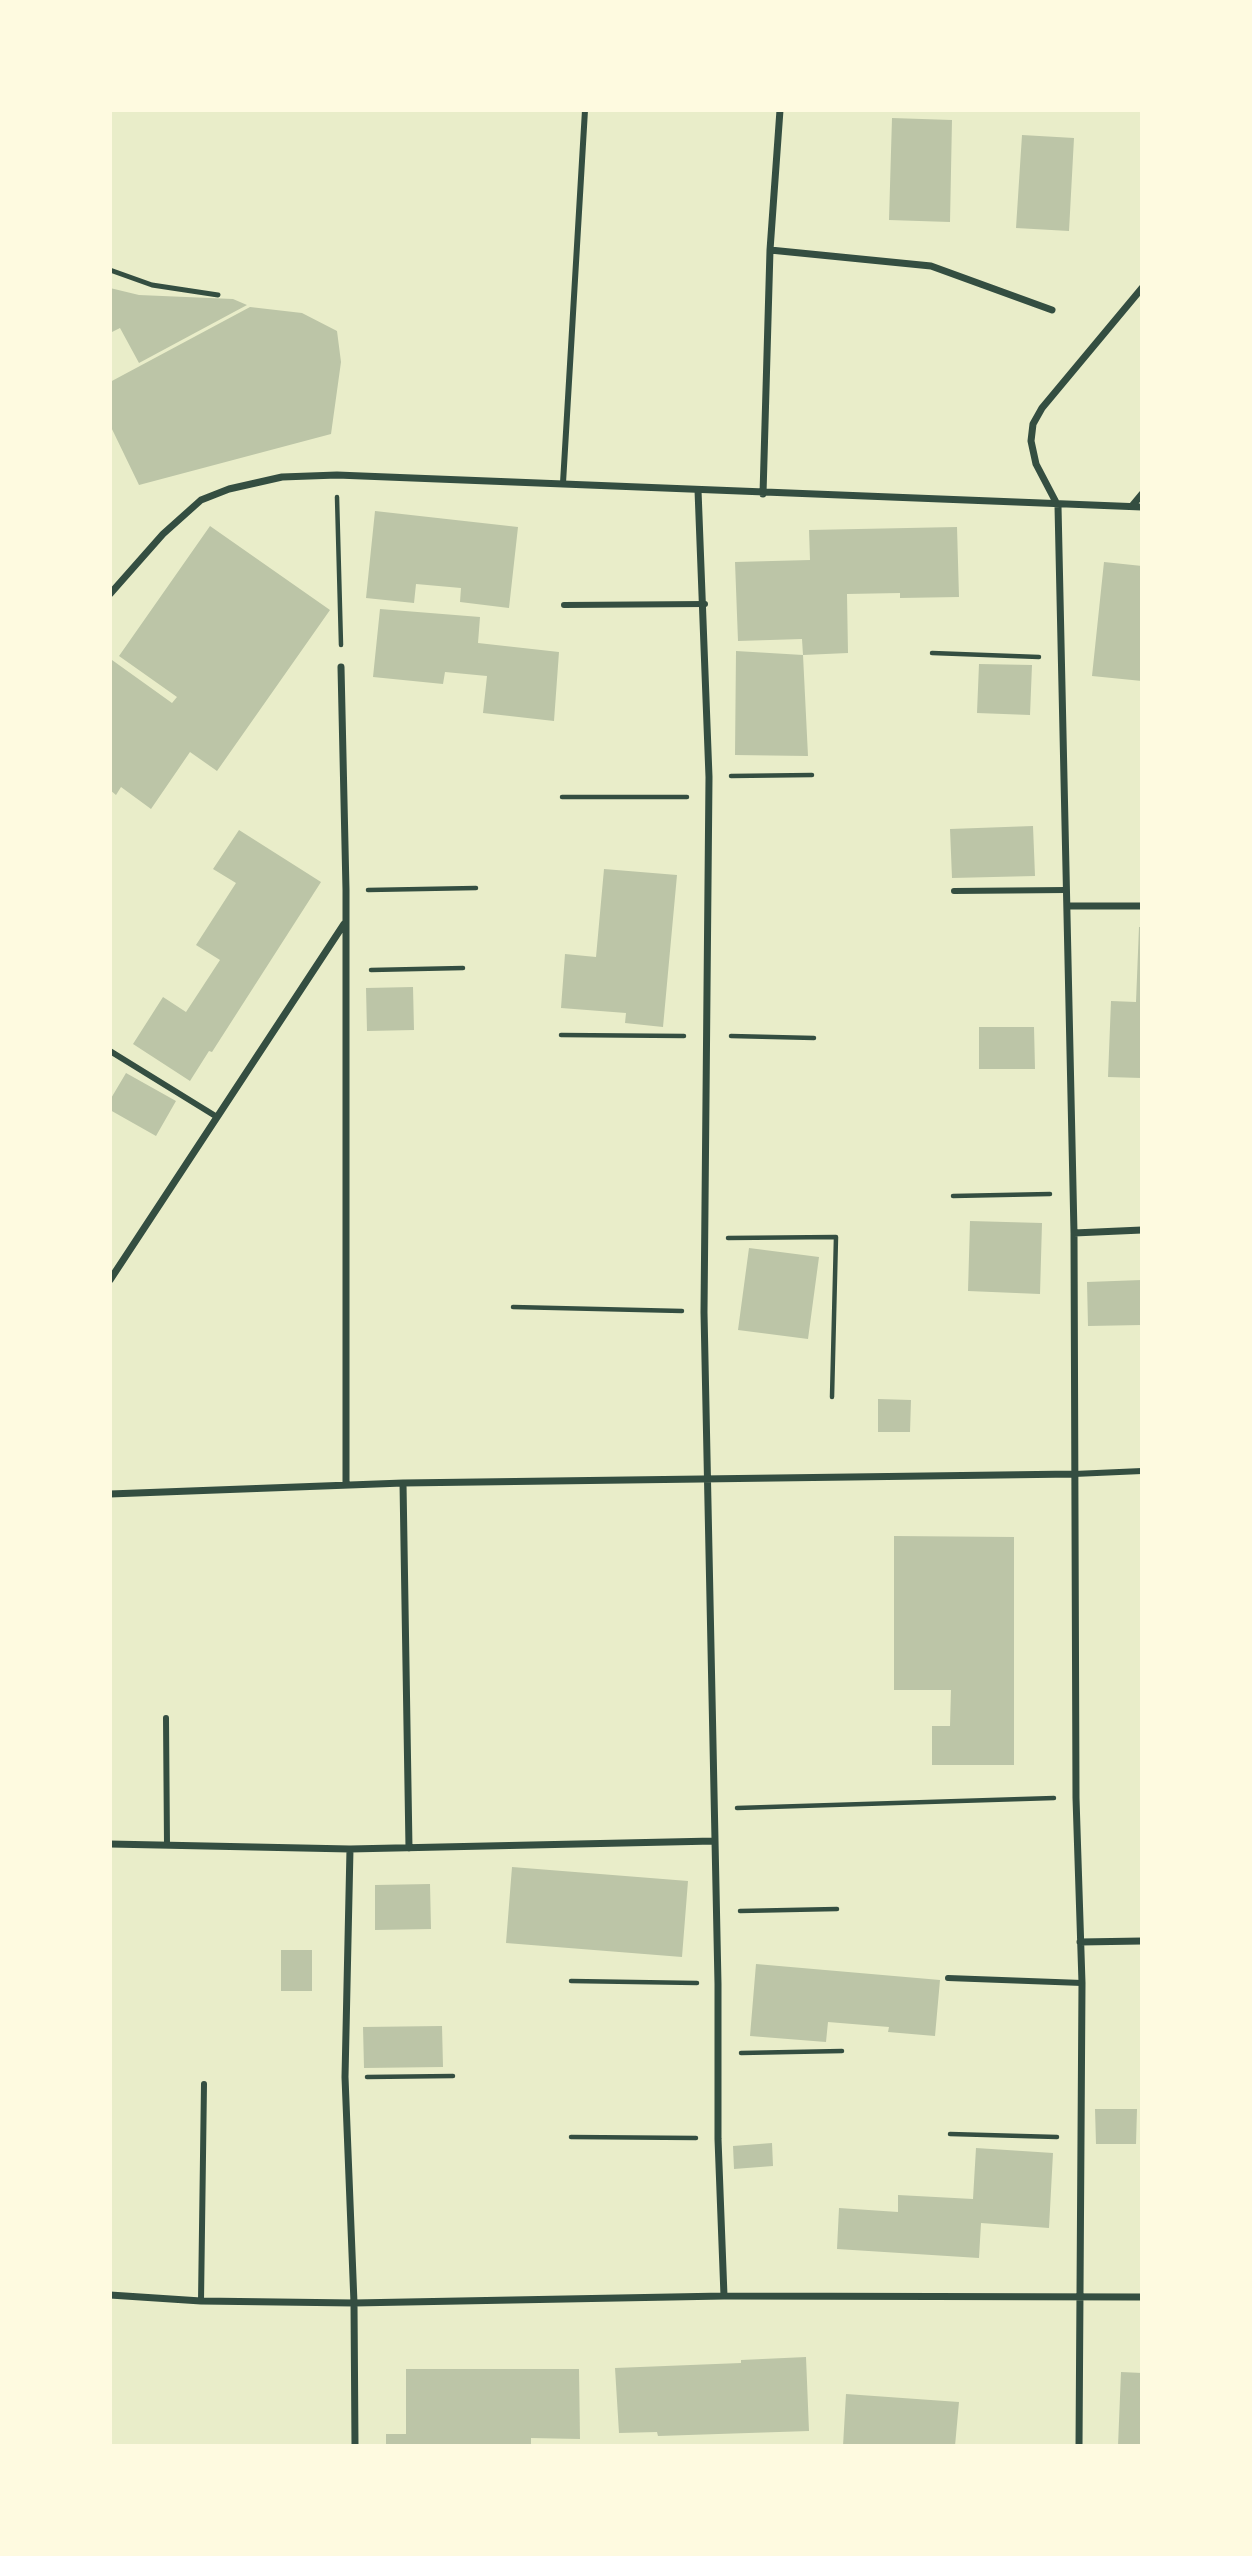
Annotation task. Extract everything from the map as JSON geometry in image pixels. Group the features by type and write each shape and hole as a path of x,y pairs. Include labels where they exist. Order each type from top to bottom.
{"street":[{"path":"563,483 585,110"},
{"path":"763,494 770,250 780,110"},
{"path":"770,250 931,266 1052,310"},
{"path":"1079,2446 1082,1983 1076,1798 1074,1233 1058,506 1036,464 1031,441 1033,424 1042,408 1142,288"},
{"path":"110,594 163,534 201,500 229,489 282,477 337,475 1058,506 1142,507"},
{"path":"698,490 705,604 709,777 704,1312 715,1912 719,1984 718,2139 724,2296"},
{"path":"1132,506 1142,494"},
{"path":"564,605 705,604"},
{"path":"341,667 346,890 346,1484"},
{"path":"954,891 1066,890"},
{"path":"1067,906 1142,906"},
{"path":"111,1277 345,922"},
{"path":"110,1051 217,1117"},
{"path":"1074,1233 1142,1230"},
{"path":"110,1494 346,1484 1142,1471"},
{"path":"403,1483 409,1848"},
{"path":"166,1718 167,1845"},
{"path":"110,1844 350,1849 714,1841"},
{"path":"350,1849 345,2077 354,2303 355,2446"},
{"path":"1080,1942 1142,1941"},
{"path":"948,1978 1082,1983"},
{"path":"201,2301 204,2084"},
{"path":"110,2295 201,2301 354,2303 724,2296 1142,2297"}],"lane":[{"path":"110,270 164,287 218,295"}],"path":[{"path":"337,475 341,667"},
{"path":"932,653 1061,658"},
{"path":"709,777 812,775"},
{"path":"562,797 709,797"},
{"path":"346,890 475,888"},
{"path":"345,971 463,968"},
{"path":"561,1035 814,1038"},
{"path":"953,1196 1072,1193"},
{"path":"706,1238 836,1237 832,1397"},
{"path":"513,1307 704,1312"},
{"path":"715,1809 1076,1798"},
{"path":"715,1912 837,1909"},
{"path":"571,1981 719,1984"},
{"path":"717,2053 842,2051"},
{"path":"345,2077 453,2077"},
{"path":"950,2134 1079,2137"},
{"path":"571,2137 718,2139"}],"building":[{"path":"892,118 952,120 950,222 889,220"},
{"path":"1022,135 1074,138 1069,231 1016,228"},
{"path":"110,288 139,295 233,299 247,305 139,363 120,328 110,333"},
{"path":"250,307 302,313 337,331 341,362 331,434 139,485 110,425 110,382"},
{"path":"375,511 518,527 509,608 460,602 461,588 416,584 414,603 366,598"},
{"path":"210,526 330,610 217,771 190,752 151,809 121,787 116,795 110,790 110,663 112,660 172,703 177,697 119,656"},
{"path":"957,527 959,597 900,598 900,593 847,594 848,653 803,655 802,639 738,641 735,562 810,560 809,530"},
{"path":"1104,562 1142,566 1142,681 1092,676"},
{"path":"380,609 480,617 478,643 559,652 554,721 483,713 487,676 445,672 443,684 373,677"},
{"path":"736,651 803,655 808,756 735,755"},
{"path":"979,664 1032,665 1030,715 977,713"},
{"path":"1033,826 1035,876 952,878 950,829"},
{"path":"239,830 321,882 212,1052 209,1051 190,1081 133,1044 163,997 186,1012 220,960 196,945 236,883 213,869"},
{"path":"604,869 677,875 663,1027 625,1023 626,1013 561,1008 565,954 596,957"},
{"path":"1139,927 1142,927 1142,1078 1108,1077 1111,1001 1136,1002"},
{"path":"413,987 414,1030 367,1031 366,988"},
{"path":"979,1027 1034,1027 1035,1069 979,1069"},
{"path":"126,1073 176,1101 156,1136 110,1110 110,1100"},
{"path":"970,1221 1042,1223 1040,1294 968,1291"},
{"path":"749,1248 819,1257 808,1339 738,1330"},
{"path":"1142,1280 1142,1325 1088,1326 1087,1282"},
{"path":"878,1399 911,1400 910,1432 878,1432"},
{"path":"894,1536 1014,1537 1014,1765 932,1765 932,1726 950,1726 951,1690 894,1690"},
{"path":"512,1867 688,1881 682,1957 506,1943"},
{"path":"430,1884 431,1929 375,1930 375,1885"},
{"path":"281,1950 312,1950 312,1991 281,1991"},
{"path":"756,1964 940,1980 935,2036 888,2032 889,2027 828,2022 826,2042 750,2036"},
{"path":"442,2026 443,2067 364,2068 363,2027"},
{"path":"1095,2109 1137,2109 1136,2144 1096,2144"},
{"path":"772,2143 773,2166 734,2169 733,2146"},
{"path":"976,2148 1053,2153 1049,2228 981,2223 979,2258 837,2249 839,2208 898,2212 898,2195 973,2199"},
{"path":"806,2357 809,2431 658,2436 657,2432 619,2433 615,2368 741,2363 741,2360"},
{"path":"406,2369 579,2369 580,2439 531,2438 531,2446 386,2446 386,2434 406,2434"},
{"path":"1121,2372 1142,2373 1142,2446 1118,2446"},
{"path":"846,2394 959,2402 955,2446 843,2446"}]}
